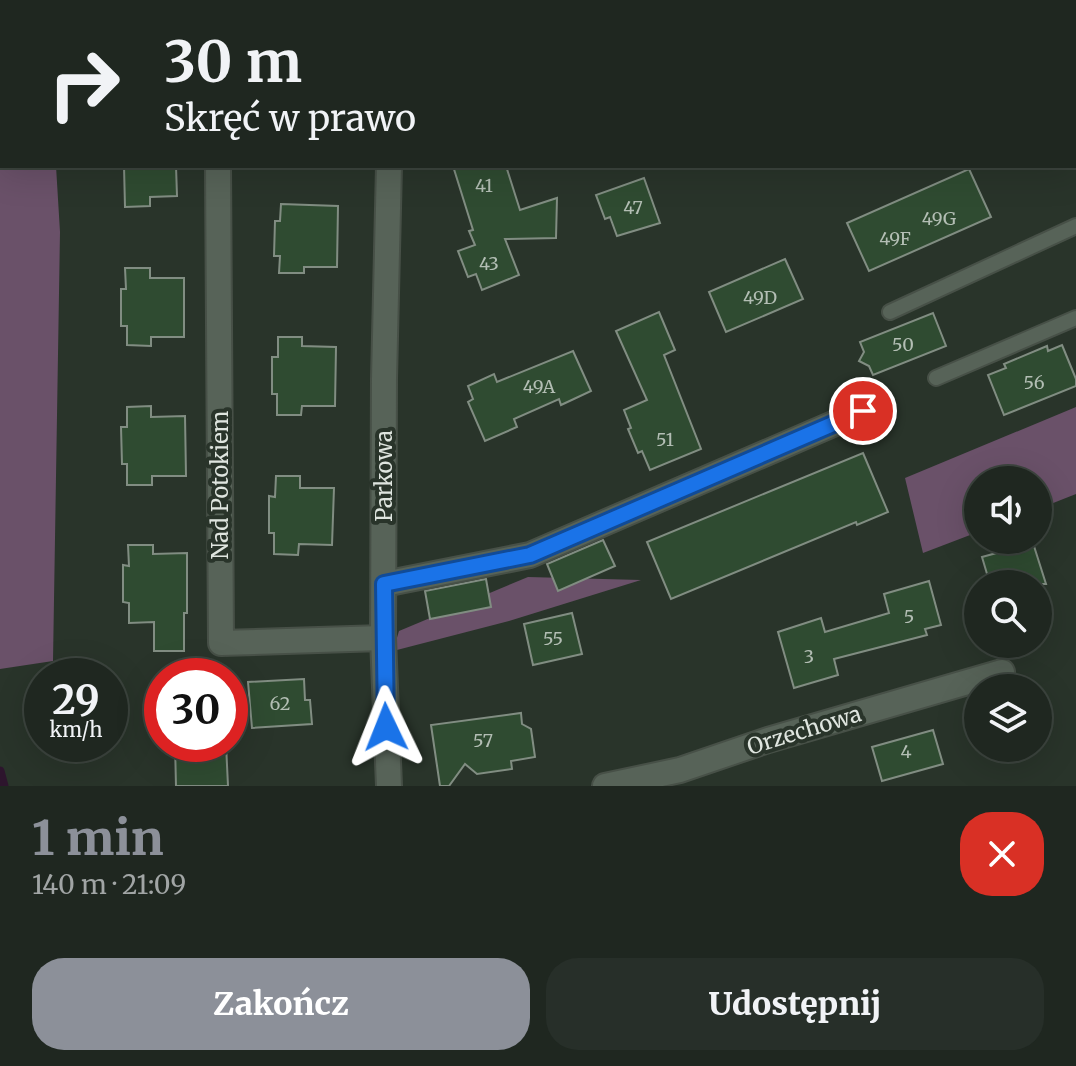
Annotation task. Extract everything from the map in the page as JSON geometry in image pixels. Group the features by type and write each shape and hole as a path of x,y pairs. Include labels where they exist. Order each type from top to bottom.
{"street":[{"name":"Nad Potokiem","path":"218,168 221,643 383,638"},
{"name":"Parkowa","path":"389,168 383,638 389,786"},
{"path":"384,584 530,555 863,411"},
{"name":"Orzechowa","path":"605,786 680,770 794,731 1002,672"}],"lane":[{"path":"890,312 1076,226"},
{"path":"936,378 1076,318"}],"shaded area":[{"path":"0,168 56,168 60,232 53,658 24,658 24,665 0,669"},
{"path":"1076,407 1076,494 1052,503 1052,466 964,466 964,537 923,553 905,478"},
{"path":"528,577 641,580 509,621 393,651 399,631"}],"building":[{"path":"124,168 176,168 177,196 150,197 150,206 125,207"},
{"path":"454,168 507,168 520,210 557,198 556,238 505,239 519,275 482,290 476,274 468,277 458,251 475,245 469,231 473,230"},
{"path":"969,169 991,217 869,271 847,223"},
{"path":"644,178 660,223 617,236 610,217 605,219 596,195"},
{"path":"281,204 338,206 337,267 304,267 304,273 279,273 280,256 274,256 275,221 280,221"},
{"path":"785,259 803,299 726,332 709,292"},
{"path":"125,268 150,268 150,278 184,278 184,337 151,337 151,346 127,345 127,326 121,326 121,289 126,289"},
{"path":"659,312 675,350 664,355 701,449 650,470 642,451 638,453 624,410 647,400 616,331"},
{"path":"933,313 946,346 873,375 869,366 859,361 864,352 860,342"},
{"path":"278,337 302,337 302,346 336,347 335,406 302,406 301,415 277,415 277,394 272,394 272,357 278,357"},
{"path":"1062,345 1076,386 1004,415 988,375 1006,368 1004,364 1047,346 1048,351"},
{"path":"573,351 591,391 561,405 559,399 514,419 517,427 485,441 468,402 473,399 468,386 494,374 497,382"},
{"path":"151,406 151,417 185,416 186,476 152,476 152,485 127,485 127,464 122,464 121,427 127,427 127,407"},
{"path":"863,453 888,512 857,525 856,522 671,599 647,542"},
{"path":"276,476 300,476 300,488 334,488 332,545 299,544 298,555 274,554 274,533 269,533 269,496 275,497"},
{"path":"603,540 615,566 558,591 547,564"},
{"path":"128,545 153,545 153,554 187,553 184,651 154,651 154,622 129,623 129,603 123,602 123,565 129,566"},
{"path":"1036,554 1042,570 986,570 982,557"},
{"path":"486,579 491,607 430,619 425,591"},
{"path":"929,581 941,625 925,629 927,635 834,659 838,675 794,688 778,632 821,618 825,632 889,613 884,594"},
{"path":"572,613 582,654 533,665 524,624"},
{"path":"304,679 305,700 310,700 312,724 252,728 248,682"},
{"path":"521,713 522,724 531,729 535,757 511,761 512,769 477,774 465,764 449,786 440,786 431,725"},
{"path":"933,730 943,764 882,781 872,747"},
{"path":"175,762 227,762 228,786 176,786"}],"waterway":[{"path":"0,771 4,786"}],"route":[{"path":"386,727 384,584 530,555 863,411"}]}
